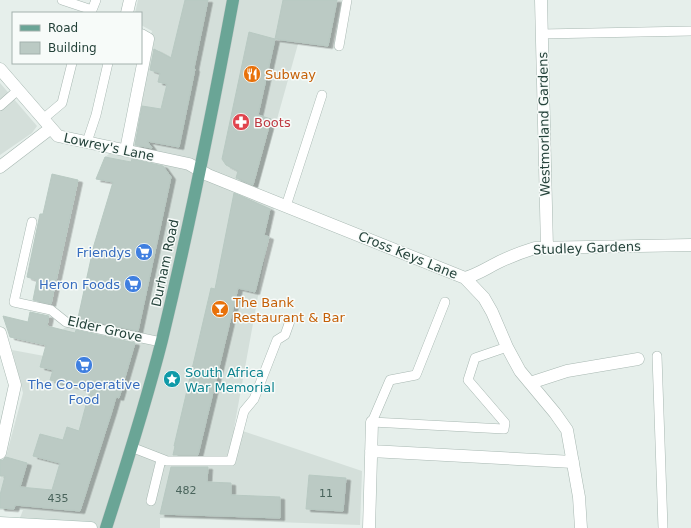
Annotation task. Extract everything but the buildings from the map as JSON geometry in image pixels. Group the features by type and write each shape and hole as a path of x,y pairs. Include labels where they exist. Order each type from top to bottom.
{"main road":[{"name":"Durham Road","path":"106,528 131,448 161,342 199,169 233,0"}],"street":[{"path":"127,12 130,0"},
{"name":"Westmorland Gardens","path":"541,0 547,248"},
{"path":"126,150 148,39 142,36"},
{"name":"Lowrey's Lane","path":"0,69 58,136 189,164 199,169"},
{"path":"0,167 51,128"},
{"name":"Cross Keys Lane","path":"199,169 208,175 465,278 484,298 520,371 567,430 574,462 579,497 581,528"},
{"name":"Studley Gardens","path":"465,278 477,274 523,252 536,248 691,245"},
{"path":"0,333 15,385 0,453"},
{"path":"530,383 567,371 638,359"},
{"path":"369,528 372,422"},
{"path":"371,451 574,462"},
{"path":"0,522 16,526 91,528"}],"lane":[{"path":"62,0 86,11 92,10 96,0"},
{"path":"339,46 347,0"},
{"path":"542,34 691,31"},
{"path":"43,119 62,103 72,64"},
{"path":"87,142 96,116 108,64"},
{"path":"0,106 18,90"},
{"path":"286,206 322,95"},
{"name":"Elder Grove","path":"32,222 14,302 51,310 66,322 161,342"},
{"path":"445,302 416,375 390,380 372,422 504,429 505,423 468,380 475,358 507,347"},
{"path":"131,448 167,461 230,461 244,411 254,399 277,340 286,335 290,321"},
{"path":"657,356 663,528"},
{"path":"151,501 161,460"}],"shaded area":[{"path":"138,0 341,0 331,48 298,44 255,198 274,208 234,428 362,471 360,525 160,518 160,528 16,528 23,510 0,510 0,479 23,393 12,350 55,358 63,329 78,319 94,245 113,183 96,179 105,157 130,138 152,31 142,26 142,12 135,12"},
{"path":"0,83 37,126 32,133 0,155"}],"place":[{"name":"Subway","path":"252,74"},
{"name":"Boots","path":"241,122"},
{"name":"Friendys","path":"144,252"},
{"name":"Heron Foods","path":"133,284"},
{"name":"The Bank Restaurant & Bar","path":"220,309"},
{"name":"The Co-operative Food","path":"84,365"},
{"name":"South Africa War Memorial","path":"172,379"}]}
